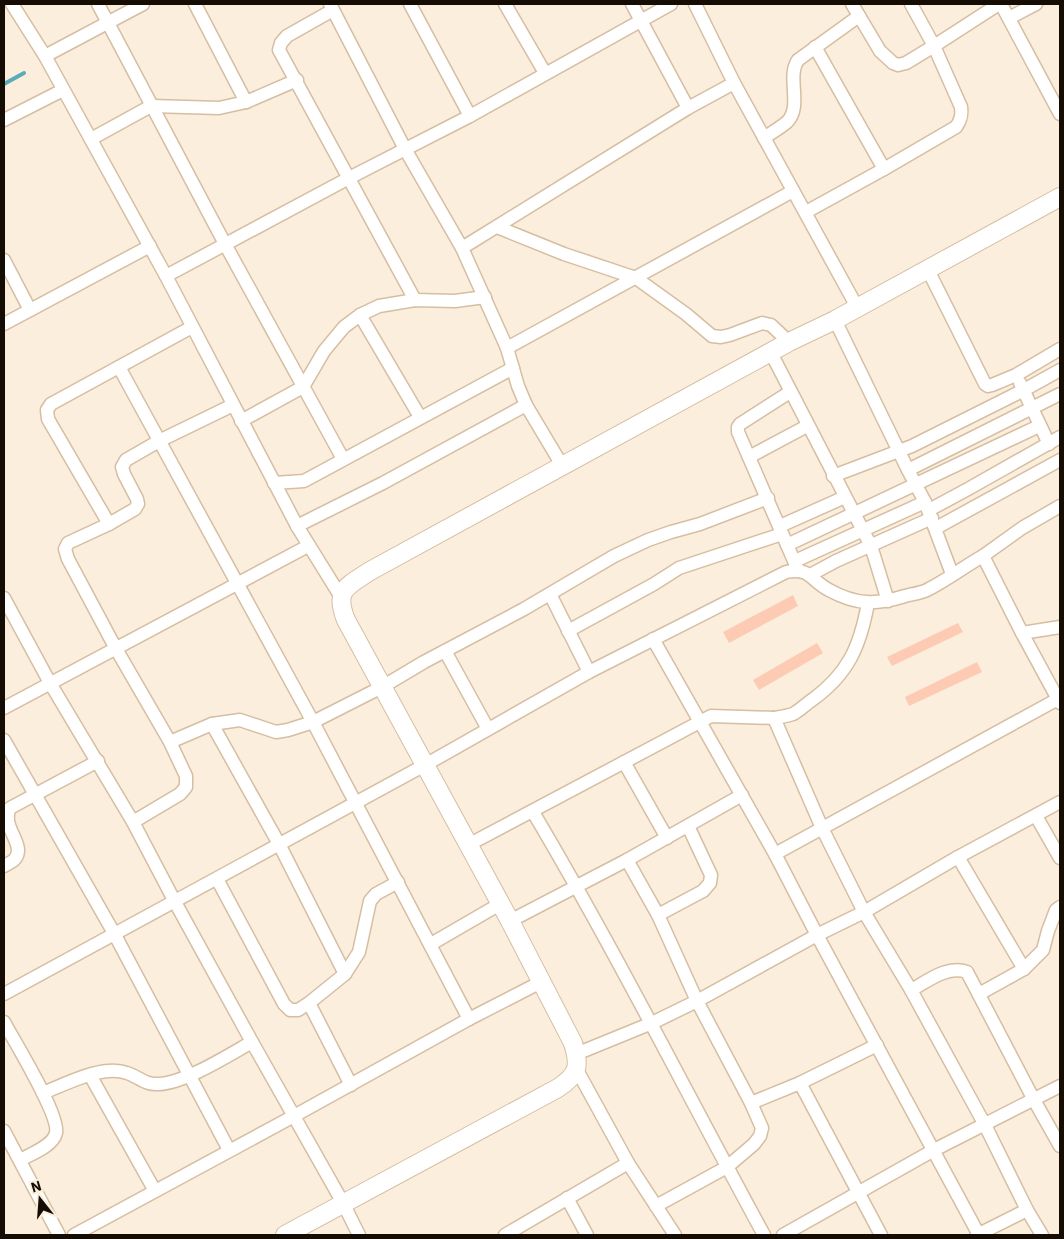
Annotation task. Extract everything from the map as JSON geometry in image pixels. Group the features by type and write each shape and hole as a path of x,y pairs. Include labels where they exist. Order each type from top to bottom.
{"main road":[{"path":"284,1235 558,1088 570,1080 576,1062 567,1030 510,921 346,620 341,607 341,597 350,584 370,571 789,342 834,320 1060,197"}],"street":[{"path":"12,4 45,56 150,246 308,546 341,597"},
{"path":"98,4 225,244 343,459"},
{"path":"45,56 144,4"},
{"path":"195,4 246,102"},
{"path":"410,4 470,116"},
{"path":"506,4 545,73"},
{"path":"632,4 688,108"},
{"path":"166,276 470,116 671,4"},
{"path":"695,4 734,83 857,307"},
{"path":"852,4 880,51 898,65 906,63 1000,4 1060,114"},
{"path":"806,212 884,170 956,127 960,120 962,114 961,107 934,46 911,4"},
{"path":"1009,18 1036,4"},
{"path":"415,300 279,50 281,42 287,36 331,7 406,149 462,248 507,348 526,405 562,467"},
{"path":"764,138 788,121 792,114 795,65 798,60 860,16"},
{"path":"815,48 884,170"},
{"path":"91,139 151,106 219,108 246,102 297,80"},
{"path":"462,248 688,108 734,83"},
{"path":"4,120 63,90"},
{"path":"507,348 792,190"},
{"path":"497,227 564,254 636,278 686,314 712,336 730,336 762,323 771,325 789,342"},
{"path":"4,324 150,246"},
{"path":"4,260 30,310"},
{"path":"927,268 985,384 988,386 1016,375 1060,349"},
{"path":"241,421 303,387 324,351 344,327 379,306 415,300 445,301 485,297"},
{"path":"360,316 420,417"},
{"path":"834,320 930,514 952,574"},
{"path":"109,524 48,419 47,410 51,404 192,326"},
{"path":"771,353 807,426 871,546 888,601"},
{"path":"119,367 313,722 469,1019"},
{"path":"274,483 304,481 513,368"},
{"path":"833,476 912,446 1060,370"},
{"path":"810,575 871,546 930,514 1055,440 1039,426 1016,375"},
{"path":"790,392 740,424 738,432 796,566 826,589 849,600 868,603 888,601 927,590 983,556 1022,528 1060,506"},
{"path":"908,470 1060,394"},
{"path":"133,822 180,794 186,787 186,776 170,742 115,647 68,559 65,549 68,543 109,524 135,509 138,504 138,498 122,467 126,460 159,441 233,405"},
{"path":"297,526 383,483 526,405"},
{"path":"749,456 807,426"},
{"path":"568,631 654,584 679,568 854,514 1039,426"},
{"path":"4,994 356,803 589,672 786,572 862,530 930,514 1060,460"},
{"path":"783,535 845,496"},
{"path":"170,742 212,724 240,720 276,732 313,722 382,687 550,594 614,556 648,540 700,524 768,498"},
{"path":"4,708 115,647 308,546"},
{"path":"776,854 1059,701 983,556"},
{"path":"550,594 589,672"},
{"path":"4,601 133,822 175,902 359,1235"},
{"path":"468,845 711,716 774,718 793,714 835,682 847,665 854,651 868,603"},
{"path":"1022,633 1060,627"},
{"path":"653,639 776,854 816,935 979,1235 1027,1210"},
{"path":"445,651 488,729"},
{"path":"774,718 822,828 864,912 985,1125 1027,1210 1042,1235"},
{"path":"212,724 279,844 345,974"},
{"path":"4,740 115,934 229,1150"},
{"path":"4,866 14,860 18,853 16,843 6,822 7,813 10,808 98,761"},
{"path":"624,762 667,838"},
{"path":"510,921 627,860 742,795"},
{"path":"675,1235 628,1163 576,1062 697,1001 816,935 864,912 958,857 1060,802"},
{"path":"533,812 652,1023 764,1235"},
{"path":"1036,816 1060,858"},
{"path":"658,915 703,890 710,882 711,875 688,826"},
{"path":"958,857 1024,969"},
{"path":"627,860 658,915 697,1001 751,1103 762,1128 760,1136 754,1144 727,1167 656,1206"},
{"path":"217,878 284,1004 290,1010 298,1010 309,1003 345,974 359,952 370,901 376,894 398,882"},
{"path":"431,944 500,904"},
{"path":"979,994 1024,969 1043,950 1056,910 1060,907"},
{"path":"910,990 945,972 958,969 966,972 1060,1146"},
{"path":"74,1235 469,1019 541,982"},
{"path":"309,1003 350,1085"},
{"path":"4,1022 56,1122 56,1133 48,1144 20,1160"},
{"path":"43,1094 90,1075 108,1071 126,1072 146,1084 160,1085 190,1076 252,1042"},
{"path":"751,1103 800,1083 877,1045"},
{"path":"90,1075 156,1191"},
{"path":"800,1083 857,1194 881,1235"},
{"path":"783,1235 934,1150 1060,1086"},
{"path":"4,1131 59,1235"},
{"path":"508,1235 628,1163"},
{"path":"567,1198 587,1235"}],"building":[{"path":"793,595 798,606 729,643 723,632"},
{"path":"958,623 963,632 892,666 887,657"},
{"path":"817,643 823,653 759,690 753,680"},
{"path":"977,662 982,672 909,706 905,697"}],"waterway":[{"path":"4,84 24,73"}]}
